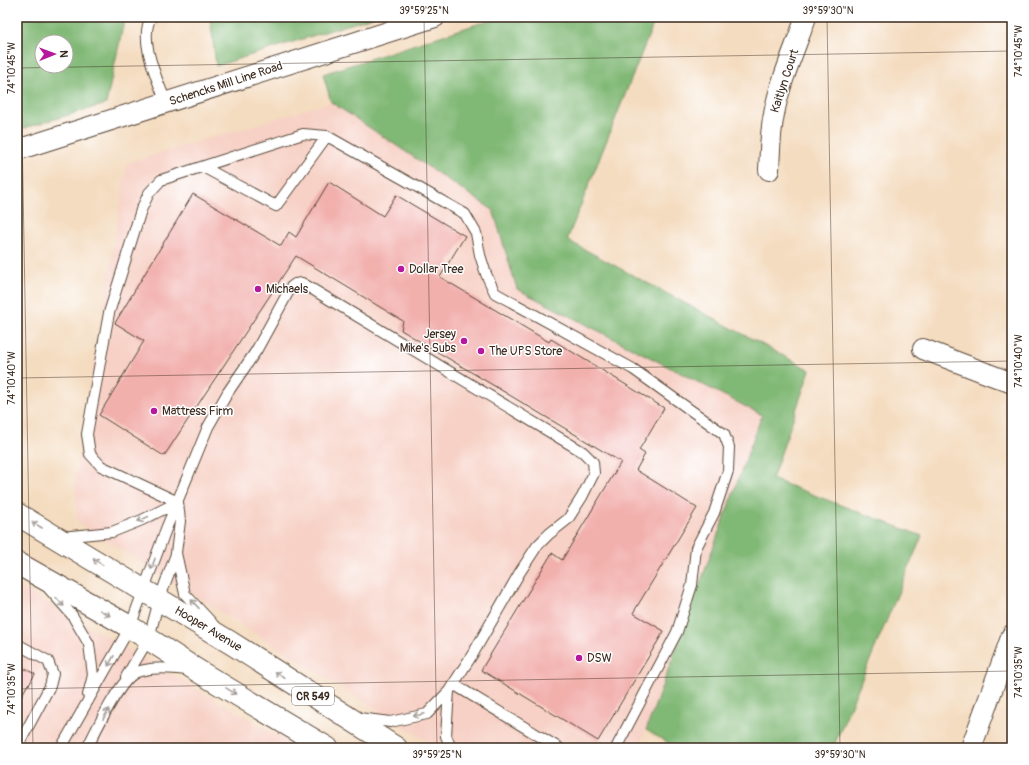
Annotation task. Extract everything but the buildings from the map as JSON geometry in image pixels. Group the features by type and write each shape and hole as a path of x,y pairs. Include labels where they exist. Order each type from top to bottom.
{"main road":[{"name":"Hooper Avenue","path":"17,514 231,643 396,748"},
{"path":"26,568 130,626 198,671 327,748"}],"street":[{"name":"Schencks Mill Line Road","path":"17,150 166,103 398,23 434,17"},
{"name":"Kaitlyn Court","path":"769,170 771,128 778,96 806,17"},
{"path":"923,349 1012,383"},
{"path":"971,748 1012,635"}],"lane":[{"path":"151,17 148,22 147,40 150,58 166,103"},
{"path":"178,502 101,466 90,454 87,434 109,313 141,210 149,193 162,180 203,168 303,134 327,136 465,214 476,233 480,255 486,274 495,293 633,369 724,434 729,447 728,471 714,514 696,548 692,584 677,632 616,748"},
{"path":"203,168 276,206 327,136"},
{"path":"87,748 149,638 151,595 166,529 208,427 228,392 256,351 291,287 295,284 302,283 583,452 593,462 594,473 582,497 568,519 537,546 451,688 427,714 390,722 345,716"},
{"path":"57,537 112,532 142,520 178,502"},
{"path":"178,502 180,522 176,553 185,594 231,643"},
{"path":"61,748 130,626 151,595 176,553"},
{"path":"26,568 72,615 89,644 93,675 84,709"},
{"path":"17,644 48,661 53,674 50,686 21,745"},
{"path":"122,684 136,672 162,668 198,671"},
{"path":"451,688 446,736 451,748"},
{"path":"451,688 559,748"}],"shaded area":[{"path":"331,102 493,210 517,289 762,415 639,748 438,748 77,522 75,480 127,163"},
{"path":"17,586 44,601 299,748 17,748"}],"green space":[{"path":"22,17 125,17 106,104 18,130"},
{"path":"210,17 373,17 216,66"},
{"path":"499,17 656,17 567,240 810,370 772,479 922,536 833,748 677,748 646,730 762,415 517,289 493,210 331,102 323,74"}],"place":[{"name":"Dollar Tree","path":"401,269"},
{"name":"Michaels","path":"258,289"},
{"name":"Jersey Mike's Subs","path":"464,341"},
{"name":"The UPS Store","path":"481,351"},
{"name":"Mattress Firm","path":"154,411"},
{"name":"DSW","path":"579,658"}]}
